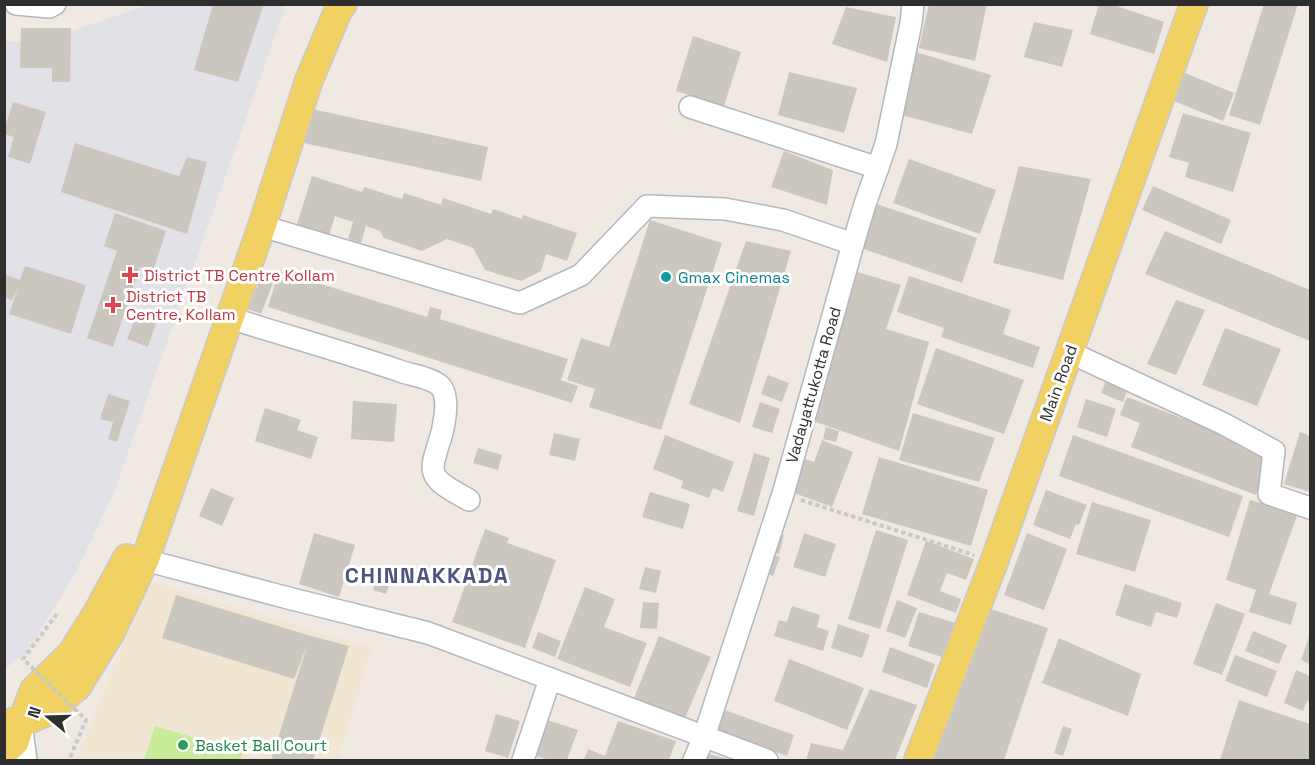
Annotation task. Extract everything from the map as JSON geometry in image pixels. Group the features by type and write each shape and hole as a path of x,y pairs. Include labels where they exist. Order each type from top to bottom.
{"main road":[{"path":"4,752 15,742 13,722 34,690 70,654 97,613 122,569 150,505 170,451 230,261 320,4"},
{"path":"13,722 47,712 76,687 111,632 145,560 262,226 309,81 343,4"},
{"name":"Main Road","path":"918,760 994,562 1194,4"}],"street":[{"path":"16,4 49,7 56,4"},
{"name":"Vadayattukotta Road","path":"694,760 704,737 783,494 852,244 886,144 913,4"},
{"path":"690,107 878,168"},
{"path":"262,226 520,303 581,275 647,206 725,209 783,220 852,244"},
{"path":"230,318 439,384 445,393 446,406 433,462 434,474 443,484 469,500"},
{"path":"1069,352 1224,424 1274,451 1269,494 1311,508"},
{"path":"145,560 428,633 767,760"},
{"path":"523,760 550,679"},
{"path":"13,722 26,760"}],"path":[{"path":"783,494 994,562"},
{"path":"57,614 23,659 86,720 69,760"}],"shaded area":[{"path":"147,5 286,5 113,495 75,574 26,653 5,669 5,41 34,44"},
{"path":"149,581 372,648 338,760 76,760"}],"green space":[{"name":"Basket Ball Court","path":"155,726 243,752 241,760 144,760"}],"building":[{"path":"213,4 264,4 238,82 194,70"},
{"path":"929,4 987,4 975,61 919,48"},
{"path":"1099,4 1111,4 1164,22 1154,54 1090,34"},
{"path":"1264,4 1298,4 1260,125 1229,115"},
{"path":"846,7 896,17 887,62 832,44"},
{"path":"1034,22 1073,30 1062,67 1024,57"},
{"path":"21,28 71,28 70,82 52,82 52,68 20,68"},
{"path":"693,36 741,52 724,106 676,91"},
{"path":"916,52 991,75 972,134 902,115"},
{"path":"789,72 857,88 844,133 778,115"},
{"path":"1185,73 1234,93 1223,121 1174,101"},
{"path":"13,102 46,112 30,164 8,157 14,137 4,134 4,130"},
{"path":"307,108 488,147 481,181 299,142"},
{"path":"1183,113 1251,133 1233,192 1185,177 1189,163 1169,157"},
{"path":"75,143 179,176 187,157 207,162 187,234 61,192"},
{"path":"784,151 833,170 827,205 771,187"},
{"path":"909,159 996,190 980,234 893,203"},
{"path":"1019,166 1091,179 1063,280 993,263"},
{"path":"312,176 362,192 364,187 402,199 404,193 441,205 443,198 491,214 493,209 522,219 523,215 577,233 567,261 546,254 541,271 521,281 485,270 473,248 447,239 422,251 384,238 380,231 366,226 361,243 348,239 353,222 335,216 329,235 297,224"},
{"path":"1153,186 1231,220 1221,244 1142,210"},
{"path":"871,202 977,238 962,283 855,246"},
{"name":"District TB Centre, Kollam","path":"115,213 166,231 153,271 140,267 113,347 87,338 117,251 104,246"},
{"path":"650,220 722,243 661,430 589,407 595,389 567,380 581,338 609,347"},
{"path":"1165,231 1310,290 1310,341 1145,274"},
{"path":"746,241 791,251 740,423 689,404"},
{"path":"25,266 86,285 71,334 9,314 18,288 12,300 4,297 4,274 20,280"},
{"path":"279,271 427,317 430,307 442,310 440,319 568,359 561,380 578,386 572,403 268,307"},
{"path":"854,271 901,285 886,329 929,342 899,451 813,421"},
{"path":"263,273 275,278 261,314 248,309"},
{"path":"909,276 1011,310 1003,334 1040,347 1033,368 941,337 944,328 897,312"},
{"path":"1176,300 1205,310 1176,375 1147,364"},
{"path":"136,316 156,323 148,347 127,339"},
{"path":"1225,328 1281,349 1257,406 1202,385"},
{"path":"936,348 1024,380 1004,434 917,404"},
{"path":"768,375 789,383 782,402 761,394"},
{"path":"1106,380 1128,389 1123,402 1101,393"},
{"path":"108,394 130,401 117,442 108,439 113,422 100,419"},
{"path":"1127,397 1272,453 1256,495 1131,447 1140,423 1120,415"},
{"path":"1086,399 1116,409 1107,437 1077,427"},
{"path":"353,401 397,404 394,442 351,439"},
{"path":"760,402 780,409 772,433 752,427"},
{"path":"265,408 301,420 297,430 318,437 311,459 255,441"},
{"path":"913,413 995,438 979,482 899,460"},
{"path":"826,427 839,431 836,442 823,439"},
{"path":"1300,432 1310,436 1310,492 1284,484"},
{"path":"554,433 580,439 575,461 549,455"},
{"path":"665,435 734,462 723,492 713,488 709,498 681,488 683,481 653,469"},
{"path":"1073,435 1243,496 1229,537 1059,476"},
{"path":"822,440 853,452 832,507 778,487 791,454 814,462"},
{"path":"478,448 502,455 498,470 473,463"},
{"path":"754,453 770,458 754,516 737,511"},
{"path":"879,457 988,490 971,546 862,514"},
{"path":"211,488 234,498 222,526 199,516"},
{"path":"1046,490 1087,505 1070,539 1033,525"},
{"path":"650,492 690,504 683,529 642,517"},
{"path":"1250,500 1298,513 1269,594 1297,603 1291,625 1249,612 1256,590 1226,580"},
{"path":"1092,502 1151,520 1135,572 1076,554"},
{"path":"485,529 509,538 507,543 556,560 525,648 452,622"},
{"path":"876,530 908,540 880,629 848,619"},
{"path":"771,532 784,535 779,554 766,551"},
{"path":"314,533 355,545 339,597 299,584"},
{"path":"804,533 836,544 825,577 793,567"},
{"path":"1027,533 1067,549 1044,610 1004,595"},
{"path":"926,541 974,559 966,580 947,573 940,591 961,599 956,613 907,595"},
{"path":"765,552 780,557 773,576 759,570"},
{"path":"380,567 394,571 386,594 373,590"},
{"path":"645,567 661,571 656,593 639,589"},
{"path":"1125,584 1182,603 1177,618 1156,612 1151,627 1115,615"},
{"path":"585,587 615,599 604,627 647,643 630,687 557,659"},
{"path":"176,595 349,646 313,760 271,760 308,643 294,679 162,638"},
{"path":"897,600 917,608 905,638 886,631"},
{"path":"643,602 659,603 657,629 640,628"},
{"path":"1216,603 1245,614 1222,675 1193,664"},
{"path":"792,606 820,615 817,627 829,631 823,651 774,636 779,620 787,622"},
{"path":"985,607 1048,628 1004,760 934,760"},
{"path":"919,612 959,624 948,659 908,646"},
{"path":"838,624 870,635 862,658 831,648"},
{"path":"1253,631 1287,645 1279,664 1245,651"},
{"path":"538,632 561,641 555,657 532,648"},
{"path":"1310,634 1310,664 1301,660"},
{"path":"659,636 711,657 685,718 634,698"},
{"path":"1059,638 1141,674 1128,716 1042,683"},
{"path":"890,647 935,664 927,688 882,672"},
{"path":"1235,655 1277,671 1267,697 1225,681"},
{"path":"789,659 864,688 847,730 774,701"},
{"path":"1296,670 1310,676 1310,703 1307,701 1303,711 1284,703"},
{"path":"870,689 917,705 895,760 806,760 811,743 843,750"},
{"path":"1239,700 1310,724 1310,760 1220,760"},
{"path":"725,710 794,735 787,756 718,731"},
{"path":"496,714 520,721 508,758 485,751"},
{"path":"544,719 578,730 567,760 549,760 532,755"},
{"path":"618,721 676,741 669,760 584,760 588,749 605,756"},
{"path":"1063,726 1072,729 1063,756 1054,753"},
{"path":"709,754 732,760 706,760"}],"place":[{"name":"District TB Centre Kollam","path":"130,275"},
{"name":"Gmax Cinemas","path":"666,277"},
{"name":"District TB Centre, Kollam","path":"113,305"},
{"name":"Basket Ball Court","path":"183,745"}],"district":[{"name":"CHINNAKKADA","path":"427,575"}]}
